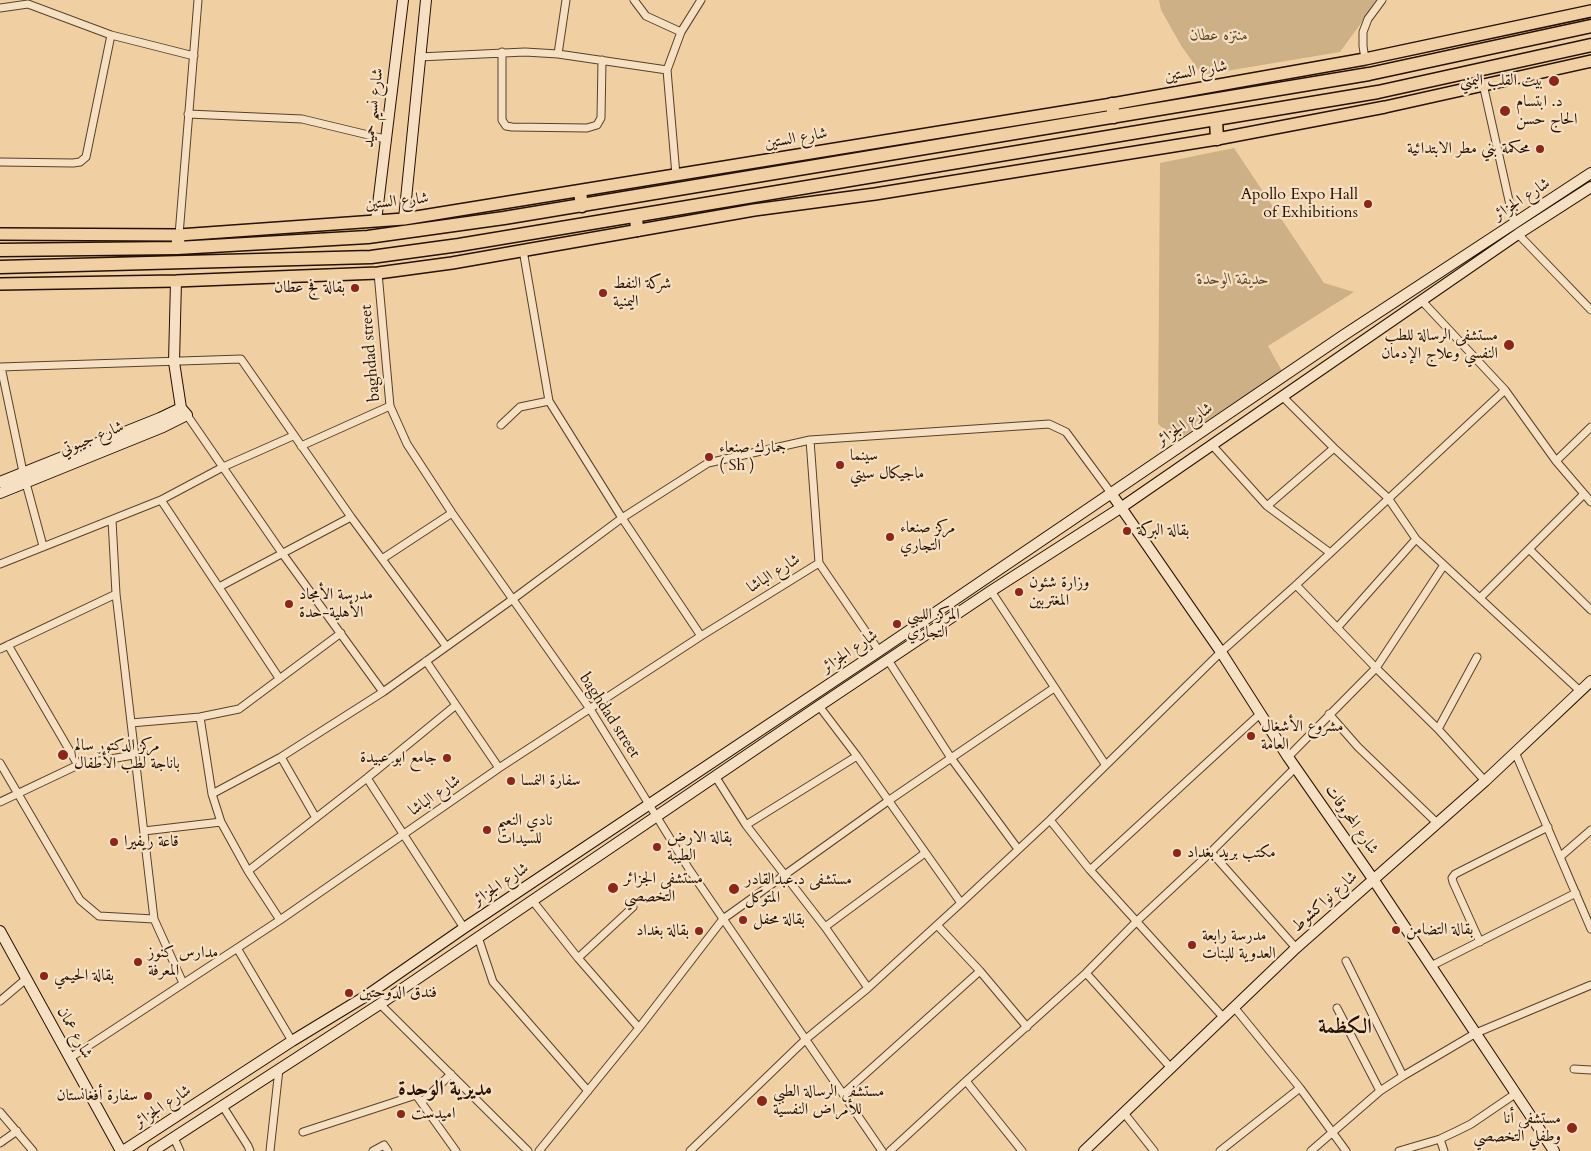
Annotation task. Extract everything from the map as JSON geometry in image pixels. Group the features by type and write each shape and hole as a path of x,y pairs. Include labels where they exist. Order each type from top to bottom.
{"highway":[{"name":"شارع الستين","path":"0,250 178,248 368,237 582,206 1370,74 1591,26"},
{"path":"0,268 371,257 518,236 1378,92 1591,45"},
{"path":"1112,104 1114,118"},
{"path":"1216,120 1217,139"},
{"path":"1013,134 1014,152"},
{"path":"580,192 582,206"},
{"path":"636,216 637,230"},
{"path":"178,248 179,234"}],"main road":[{"name":"شارع نسيم حميد","path":"376,221 403,0"},
{"path":"404,219 426,0"},
{"name":"شارع الستين","path":"0,234 179,234 404,219 580,192 1112,104 1366,59 1591,11"},
{"path":"0,284 176,282 378,273 452,263 754,210 876,194 1217,139 1385,107 1483,84 1591,62"},
{"name":"شارع الجزائر","path":"122,1151 292,1041 366,996 464,928 879,652 1344,335 1591,173"},
{"name":"شارع الجزائر","path":"153,1151 380,1004 818,706 990,591 1122,507 1518,234 1591,187"},
{"path":"1514,223 1518,234"},
{"path":"176,282 174,362 184,412"},
{"path":"1344,335 1353,348"},
{"name":"شارع جيبوتي","path":"0,493 25,477 160,418 184,412"},
{"name":"شارع جيبوتي","path":"0,482 25,477"},
{"name":"شارع المحروقات","path":"1111,493 1221,652 1288,757 1373,879 1554,1151"},
{"path":"879,652 888,660"},
{"name":"شارع نواكشوط","path":"1084,1151 1296,948 1485,781 1591,681"},
{"name":"شارع عمان","path":"0,931 122,1151"},
{"path":"366,996 380,1004"}],"street":[{"path":"179,234 198,0"},
{"path":"558,54 566,0"},
{"path":"634,0 646,16 681,32"},
{"path":"676,175 667,70 681,32 701,0"},
{"path":"1366,59 1363,46 1363,32 1368,18 1382,0"},
{"path":"0,8 28,4 111,35 194,56"},
{"path":"0,162 73,163 80,162 86,157 111,35"},
{"path":"502,52 502,120 506,126 512,127 587,128 597,125 600,118 602,60"},
{"path":"419,57 502,52 558,54 667,70"},
{"path":"1483,84 1514,223"},
{"path":"188,114 302,119 385,139"},
{"path":"1518,234 1591,310"},
{"path":"523,250 549,402 622,518 701,636"},
{"name":"baghdad street","path":"378,273 390,406 408,444 452,513 590,709 649,805 658,816 723,919 882,1151"},
{"path":"1422,301 1505,390 1556,461 1591,502"},
{"path":"43,546 0,367 240,359 351,517 446,646"},
{"path":"690,1151 806,1039 868,988 1050,820 1221,652 1505,390"},
{"path":"1282,397 1388,498 1416,539 1580,691"},
{"path":"500,425 520,407 549,402"},
{"path":"301,446 390,406"},
{"path":"184,412 224,467 282,554 382,692"},
{"path":"212,794 281,758 382,692 514,599 622,518 708,463 810,440 1049,424 1066,432 1111,493"},
{"path":"1556,461 1591,427"},
{"path":"0,564 160,500 224,467 293,436"},
{"path":"810,440 819,563 879,652"},
{"path":"1212,445 1267,506 1329,552"},
{"path":"1267,506 1334,448"},
{"path":"1480,598 1584,494"},
{"path":"160,500 279,678"},
{"path":"382,559 452,513"},
{"path":"219,587 351,517"},
{"path":"112,520 116,594 133,755 154,919 183,983"},
{"path":"1337,628 1416,539"},
{"path":"1529,548 1591,610"},
{"name":"شارع الباشا","path":"70,1058 280,920 500,768 701,636 819,563"},
{"path":"1288,757 1376,668 1444,565"},
{"path":"1296,584 1376,668 1438,729 1485,781"},
{"path":"990,591 1105,764"},
{"path":"0,649 116,594"},
{"path":"130,723 200,717 239,709 341,634"},
{"path":"8,645 78,765"},
{"path":"1438,729 1477,657"},
{"path":"888,660 951,758 1018,849"},
{"path":"426,661 500,768"},
{"path":"540,1151 639,1028 723,919 888,801 1054,688"},
{"path":"248,871 367,778 456,705"},
{"path":"818,706 857,756 961,903"},
{"path":"1090,870 1261,713"},
{"path":"1329,714 1358,746 1437,823"},
{"path":"200,717 212,794 220,822 248,871 280,920"},
{"path":"1515,752 1591,928"},
{"path":"0,802 78,765 133,755"},
{"path":"746,825 857,756"},
{"path":"281,758 316,818"},
{"path":"0,763 80,900 100,916 154,919"},
{"path":"890,1151 1086,973 1296,767"},
{"path":"715,776 746,825 825,927 868,988"},
{"path":"367,778 464,928"},
{"path":"1050,820 1090,870 1223,1017"},
{"path":"144,831 220,822"},
{"path":"1480,942 1452,878 1455,874 1548,827"},
{"path":"1561,856 1591,830"},
{"path":"1211,852 1296,948"},
{"path":"825,927 925,853"},
{"path":"1431,966 1576,894"},
{"path":"532,900 578,958 639,1028"},
{"path":"578,958 633,907"},
{"path":"937,924 1027,1027"},
{"path":"478,937 493,982 588,1090"},
{"path":"237,948 292,1041"},
{"path":"1346,961 1403,1076"},
{"path":"843,1094 980,971"},
{"path":"1086,973 1171,1068"},
{"path":"0,1001 26,978"},
{"path":"1311,1151 1380,1091 1403,1076 1476,1033 1591,985"},
{"path":"380,1004 528,1151"},
{"path":"1234,1007 1300,1088 1346,1151"},
{"path":"1337,1008 1380,1091"},
{"path":"270,1151 279,1069"},
{"path":"1574,1069 1591,1070"},
{"path":"422,1102 451,1074"},
{"path":"966,1081 1022,1151"},
{"path":"1220,1151 1300,1088"},
{"path":"1399,1151 1440,1139 1471,1124 1515,1094"},
{"path":"303,1132 416,1095 456,1151"},
{"path":"222,1105 250,1151"},
{"path":"0,1112 33,1151"},
{"path":"1124,1113 1154,1151"},
{"path":"0,1143 17,1131"},
{"path":"174,1138 180,1151"},
{"path":"1440,1139 1444,1151"},
{"path":"373,1151 384,1145 388,1151"}],"green space":[{"name":"منتزه عطان","path":"1159,0 1378,0 1340,52 1202,75 1182,47 1161,10"},
{"name":"حديقة الوحدة","path":"1234,148 1324,283 1354,292 1268,346 1282,371 1177,440 1158,424 1160,163"}],"place":[{"name":"بيت القلب اليمني","path":"1554,81"},
{"name":"د. ابتسام الحاج حسن","path":"1505,111"},
{"name":"محكمة بني مطر الابتدائية","path":"1540,149"},
{"name":"Apollo Expo Hall of Exhibitions","path":"1368,204"},
{"name":"بقالة فج عطان","path":"355,288"},
{"name":"شركة النفط اليمنية","path":"603,293"},
{"name":"مستشفى الرسالة للطب النفسي وعلاج الإدمان","path":"1509,345"},
{"name":"جمارك صنعاء ( Sh )","path":"709,457"},
{"name":"سينما ماجيكال سيتي","path":"840,465"},
{"name":"بقالة البركة","path":"1127,531"},
{"name":"مركز صنعاء التجاري","path":"890,537"},
{"name":"وزارة شئون المغتربين","path":"1019,592"},
{"name":"مدرسة الأمجاد الأهلية-حدة","path":"289,604"},
{"name":"المركز الليبي التجاري","path":"897,624"},
{"name":"مشروع الأشغال العامة","path":"1251,736"},
{"name":"مركز الدكتور سالم باناجة لطب الأطفال","path":"63,755"},
{"name":"جامع ابو عبيدة","path":"447,758"},
{"name":"سفارة النمسا","path":"511,781"},
{"name":"نادي النعيم للسيدات","path":"487,830"},
{"name":"قاعة ريفيرا","path":"114,842"},
{"name":"بقالة الارض الطيبة","path":"657,847"},
{"name":"مكتب بريد بغداد","path":"1177,853"},
{"name":"مستشفى الجزائر التخصصي","path":"613,888"},
{"name":"مستشفى د.عبدالقادر المتوكل","path":"734,889"},
{"name":"بقالة محفل","path":"743,920"},
{"name":"بقالة التضامن","path":"1396,930"},
{"name":"بقالة بغداد","path":"699,931"},
{"name":"مدرسة رابعة العدوية للبنات","path":"1192,945"},
{"name":"مدارس كنوز المعرفة","path":"138,962"},
{"name":"بقالة الحيمي","path":"44,976"},
{"name":"فندق الدوحتين","path":"349,993"},
{"name":"سفارة أفغانستان","path":"148,1096"},
{"name":"مستشفى الرسالة الطبي للأمراض النفسية","path":"762,1101"},
{"name":"اميدست","path":"401,1114"},
{"name":"مستشفى أنا وطفلي التخصصي","path":"1572,1128"}],"district":[{"name":"الكظمة","path":"1345,1028"},
{"name":"مديرية الوحدة","path":"445,1090"}]}
